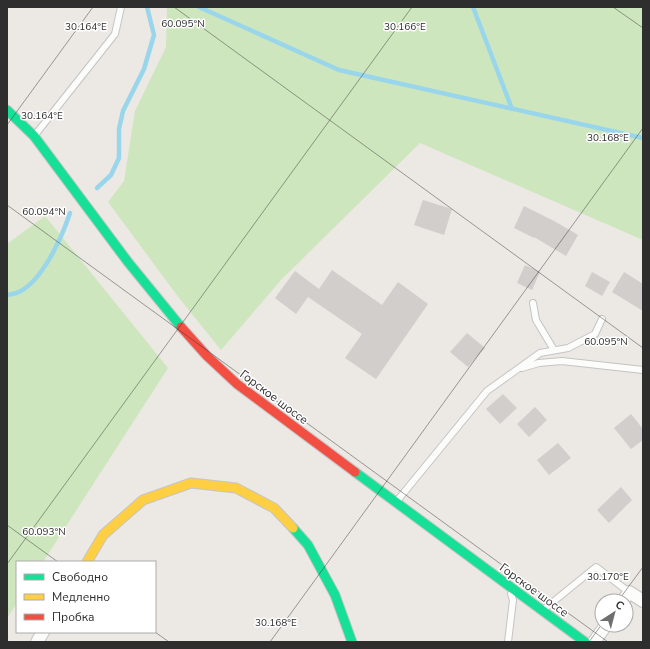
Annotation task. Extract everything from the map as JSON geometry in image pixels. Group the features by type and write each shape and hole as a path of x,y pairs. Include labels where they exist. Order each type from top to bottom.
{"main road":[{"name":"Горское шоссе","path":"7,110 34,136 128,262 179,324 207,356 237,384 508,587 585,642"},
{"path":"88,561 104,535 143,500 190,483 236,488 274,508 308,545 335,595 352,642"}],"street":[{"path":"37,642 42,633"},
{"path":"594,642 600,633"}],"lane":[{"path":"34,136 115,34 121,7"},
{"path":"533,303 536,320 554,350"},
{"path":"396,503 487,391 540,353 568,348 595,334 602,319"},
{"path":"516,370 539,362 562,361 643,370"},
{"path":"542,611 596,567 623,593"},
{"path":"508,587 513,600 508,642"}],"green space":[{"path":"167,7 643,7 643,240 420,143 281,280 221,350 179,298 108,202 124,181 135,111 166,47"},
{"path":"45,216 168,368 44,561 16,561 16,604 7,618 7,244"}],"building":[{"path":"423,200 452,209 444,235 414,225"},
{"path":"524,206 578,235 566,256 534,237 514,228"},
{"path":"525,265 540,272 532,290 517,283"},
{"path":"332,270 382,305 398,282 428,304 376,379 345,358 362,334 308,297 296,314 275,298 295,271 319,289"},
{"path":"592,272 610,282 602,296 585,286"},
{"path":"624,272 643,284 643,311 612,292"},
{"path":"467,333 485,348 468,367 450,352"},
{"path":"503,394 517,408 500,424 486,409"},
{"path":"535,407 547,420 529,437 517,424"},
{"path":"631,414 643,429 643,440 631,449 614,428"},
{"path":"558,443 571,458 549,475 537,460"},
{"path":"621,487 632,500 609,523 597,510"}],"waterway":[{"path":"97,188 111,175 119,158 119,129 123,111 144,69 154,35 147,7"},
{"path":"199,7 339,70 643,138"},
{"path":"473,7 512,109"},
{"path":"7,295 19,292 28,286 44,268 57,245 70,213"}],"traffic: fast":[{"path":"7,110 34,136 128,262 181,327"},
{"path":"355,472 585,642"},
{"path":"293,528 308,545 335,595 352,642"}],"traffic: slow":[{"path":"88,561 103,535 143,500 191,483 236,488 274,508 293,528"}],"traffic: jam":[{"path":"181,327 207,356 237,384 355,472"}]}
